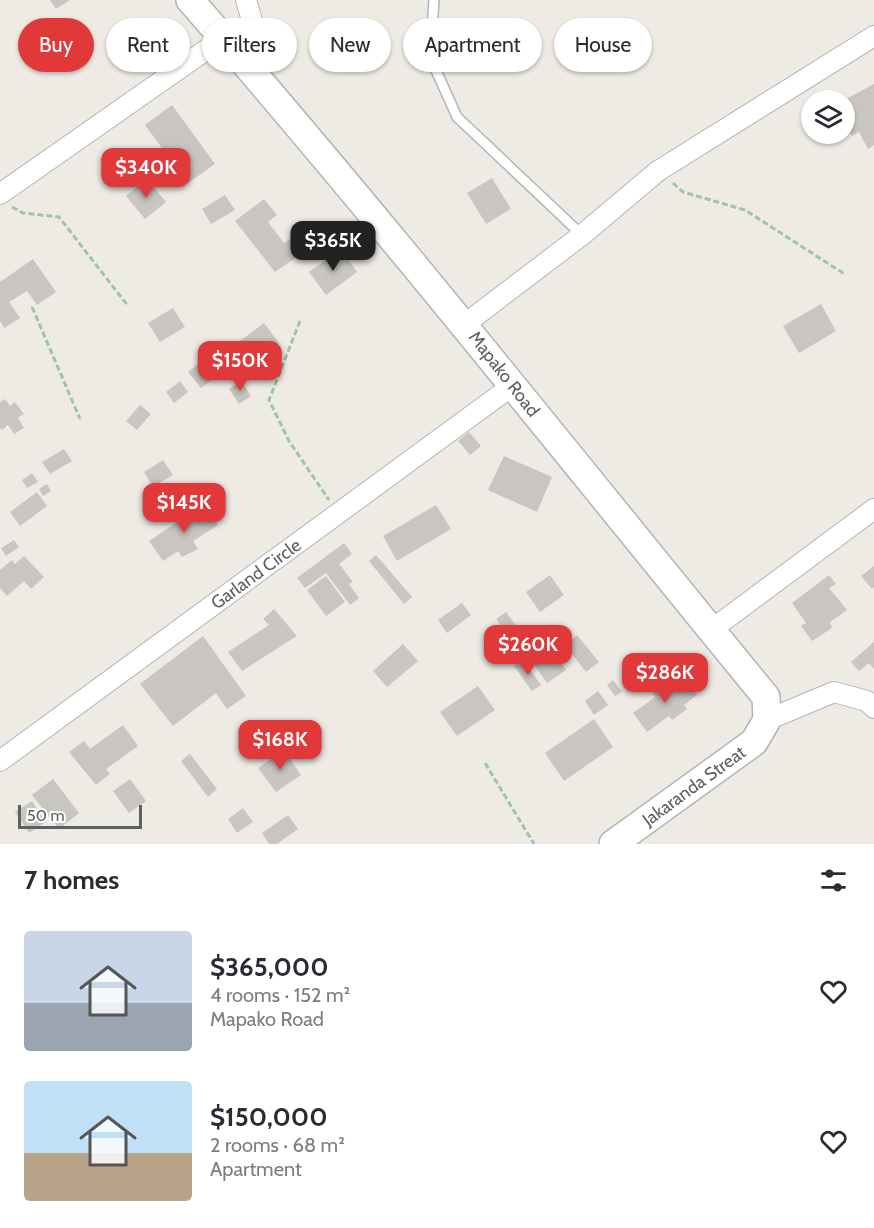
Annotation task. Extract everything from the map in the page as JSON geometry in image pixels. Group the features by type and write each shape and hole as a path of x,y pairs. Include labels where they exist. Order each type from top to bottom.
{"street":[{"name":"Mapako Road","path":"190,0 206,18"},
{"path":"246,0 251,18"},
{"path":"465,324 582,235 658,171 874,36"},
{"path":"4,199 202,63"},
{"name":"Mapako Road","path":"253,72 465,324 512,386 765,697 767,720"},
{"name":"Garland Circle","path":"0,761 512,386"},
{"path":"711,630 874,508"},
{"path":"767,720 834,692 867,701 874,708"},
{"name":"Jakaranda Streat","path":"613,844 754,742 767,720"}],"lane":[{"path":"434,0 430,57 457,117 582,235"}],"path":[{"path":"658,171 683,192 745,210 846,274"},
{"path":"4,199 23,213 59,218 128,306"},
{"path":"32,307 80,419"},
{"path":"300,321 269,400 289,441 339,513"},
{"path":"485,763 534,844"}],"building":[{"path":"50,0 70,0 56,9"},
{"path":"874,84 874,145 868,149 859,132 855,134 855,94"},
{"path":"172,105 215,164 188,183 145,125"},
{"path":"492,178 511,209 486,224 467,193"},
{"path":"147,179 166,202 145,219 126,196"},
{"path":"225,195 235,210 211,224 202,209"},
{"path":"264,199 277,215 268,222 284,243 293,237 304,252 275,272 235,221"},
{"path":"341,249 357,272 326,295 309,272"},
{"path":"33,259 56,292 37,305 27,291 9,302 20,318 4,328 0,321 0,282"},
{"path":"821,304 836,331 799,353 783,326"},
{"path":"173,308 185,327 160,342 148,323"},
{"path":"264,323 279,343 252,364 237,343"},
{"path":"218,348 231,365 201,388 188,372"},
{"path":"180,381 188,392 174,403 166,392"},
{"path":"241,381 251,396 239,404 229,389"},
{"path":"5,399 10,406 15,402 24,414 18,418 24,428 14,434 8,425 2,430 0,428 0,402"},
{"path":"140,405 151,414 137,430 126,421"},
{"path":"469,432 481,446 470,455 458,441"},
{"path":"64,449 72,461 50,474 42,462"},
{"path":"504,456 552,477 537,512 488,490"},
{"path":"163,460 173,475 153,487 144,472"},
{"path":"32,473 38,482 27,488 22,480"},
{"path":"47,484 51,491 43,496 39,489"},
{"path":"37,492 47,506 20,526 10,512"},
{"path":"204,504 218,525 193,541 198,549 182,557 178,551 163,561 149,541"},
{"path":"436,505 451,529 397,561 383,536"},
{"path":"14,540 19,547 6,556 1,548"},
{"path":"344,543 352,554 339,564 353,582 349,584 359,598 350,605 326,573 305,588 297,578"},
{"path":"376,555 412,597 404,604 369,561"},
{"path":"24,556 44,577 31,589 24,581 7,596 0,588 0,570 12,560 15,564"},
{"path":"874,566 874,587 872,589 861,576"},
{"path":"550,575 564,595 540,612 526,592"},
{"path":"829,575 836,584 829,588 847,610 830,622 832,628 812,641 801,626 806,623 792,603"},
{"path":"326,576 345,602 326,616 307,590"},
{"path":"462,603 471,615 447,633 438,620"},
{"path":"274,609 297,636 242,671 228,652 269,625 263,619"},
{"path":"506,612 518,628 508,636 496,619"},
{"path":"577,635 599,662 586,672 565,645"},
{"path":"203,636 246,696 227,709 216,693 173,726 140,684"},
{"path":"546,641 566,670 547,683 527,655"},
{"path":"874,642 874,669 869,663 859,671 851,662"},
{"path":"403,644 418,661 387,687 373,671"},
{"path":"523,660 541,685 532,691 514,666"},
{"path":"683,677 697,695 684,705 687,709 672,720 669,716 647,732 633,713 655,697 653,693 667,683 670,687"},
{"path":"613,680 622,692 615,696 607,685"},
{"path":"478,686 495,710 457,736 440,712"},
{"path":"598,691 608,705 594,715 585,701"},
{"path":"594,719 613,747 564,781 545,753"},
{"path":"123,725 138,746 106,769 110,774 96,785 69,752 84,741 90,749"},
{"path":"284,750 301,775 276,792 258,768"},
{"path":"190,754 217,789 208,797 181,761"},
{"path":"53,779 79,813 59,829 32,795"},
{"path":"130,779 146,801 129,813 113,791"},
{"path":"32,801 46,822 29,833 15,812"},
{"path":"243,808 253,822 237,833 228,819"},
{"path":"288,815 298,829 277,844 269,844 262,833"}]}
